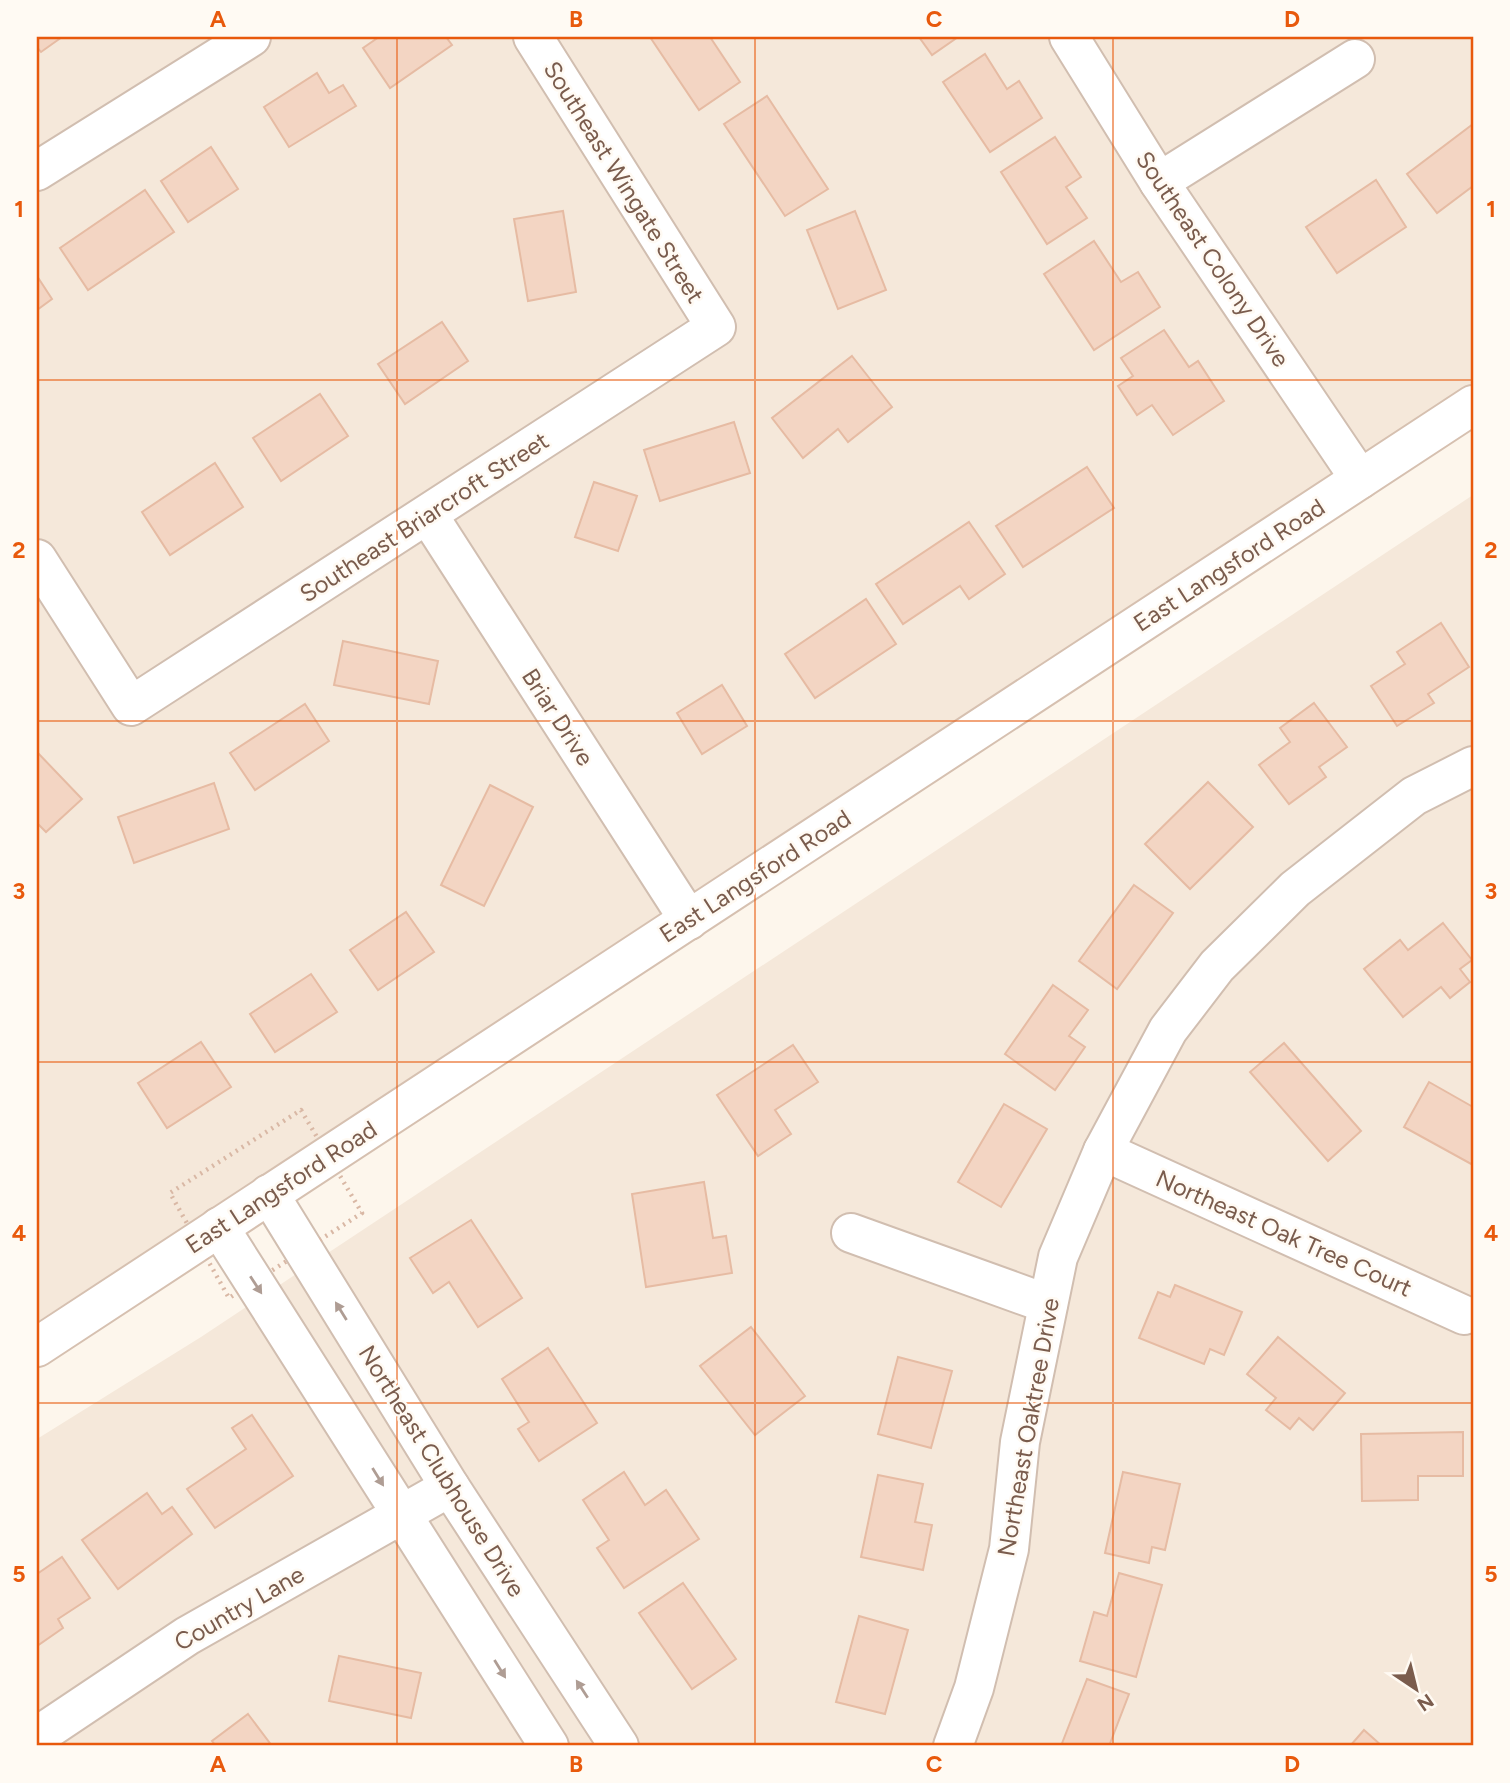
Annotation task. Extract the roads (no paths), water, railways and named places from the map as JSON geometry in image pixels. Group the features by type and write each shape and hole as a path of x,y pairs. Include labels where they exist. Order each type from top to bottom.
{"street":[{"path":"37,171 251,37"},
{"name":"Southeast Wingate Street","path":"533,37 716,327"},
{"name":"Southeast Colony Drive","path":"1069,37 1159,182 1360,479"},
{"path":"1159,182 1354,59"},
{"name":"Southeast Briarcroft Street","path":"37,559 131,706 716,327"},
{"name":"East Langsford Road","path":"37,1347 1473,405"},
{"name":"Briar Drive","path":"428,514 689,919"},
{"name":"Northeast Oaktree Drive","path":"953,1746 974,1688 1009,1549 1020,1442 1059,1257 1103,1151 1168,1030 1217,965 1295,889 1392,813 1414,796 1473,766"},
{"name":"Northeast Oak Tree Court","path":"1103,1151 1464,1315"},
{"name":"Northeast Clubhouse Drive","path":"270,1194 450,1488 619,1746"},
{"path":"219,1227 549,1746"},
{"path":"851,1233 1048,1304"},
{"name":"Country Lane","path":"37,1742 48,1729 187,1636 450,1488"}]}
